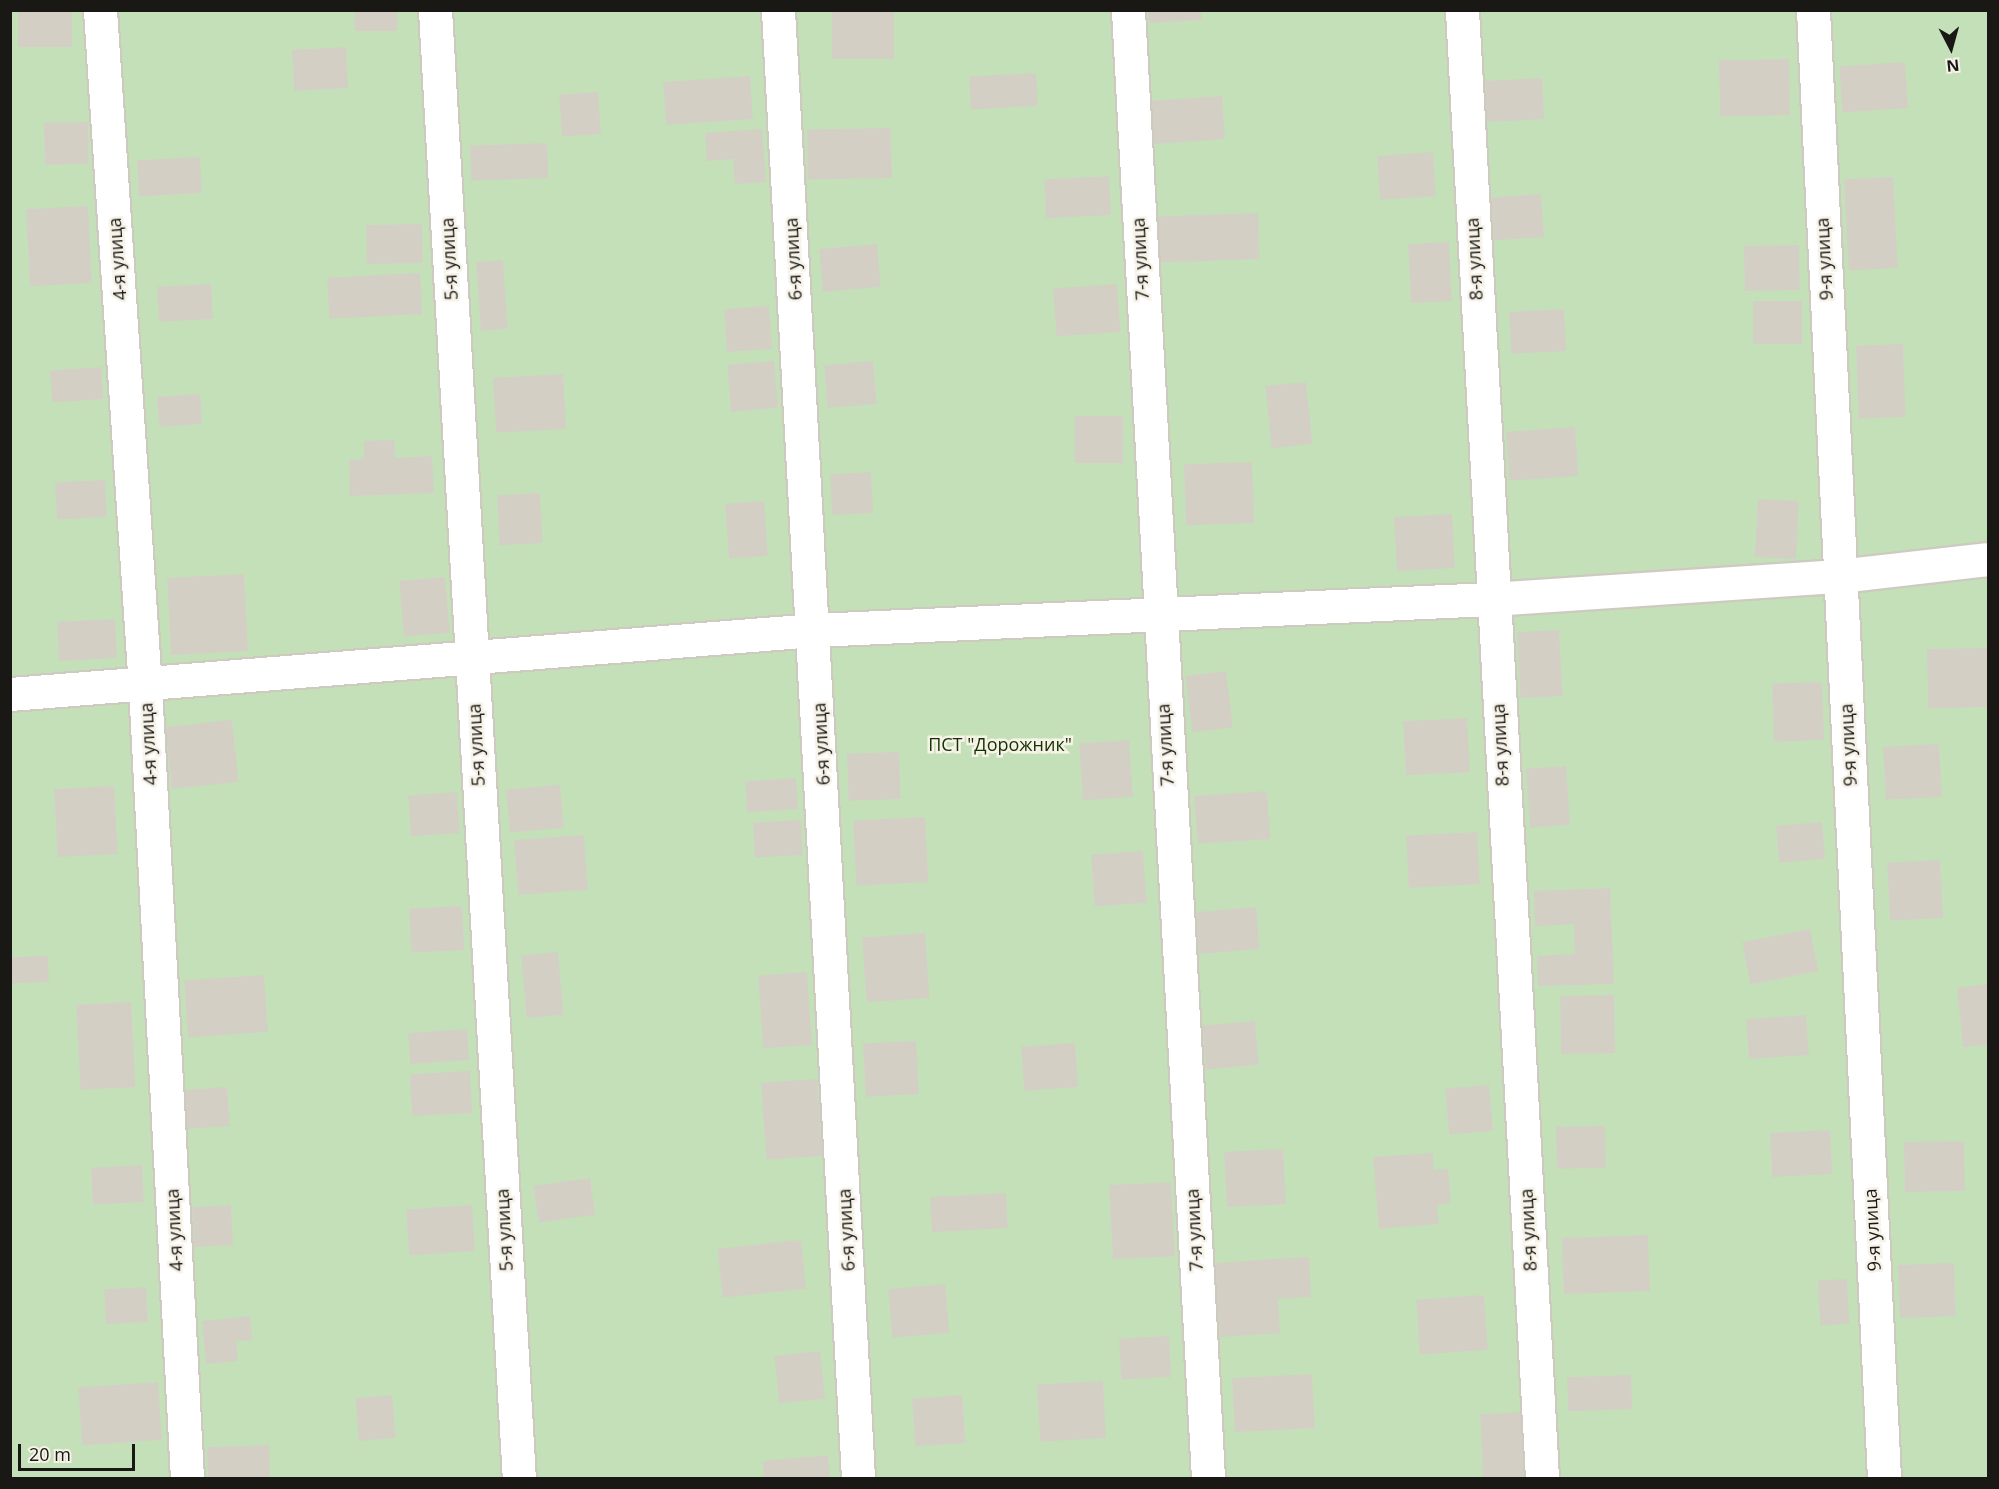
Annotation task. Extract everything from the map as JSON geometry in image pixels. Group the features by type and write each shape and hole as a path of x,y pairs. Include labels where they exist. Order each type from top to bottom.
{"street":[{"name":"4-я улица","path":"100,10 146,687 187,1479"},
{"name":"5-я улица","path":"435,10 519,1479"},
{"name":"6-я улица","path":"778,10 815,630 858,1479"},
{"name":"7-я улица","path":"1128,10 1158,616 1208,1479"},
{"name":"8-я улица","path":"1462,10 1491,599 1542,1479"},
{"name":"9-я улица","path":"1813,10 1884,1479"},
{"path":"10,694 146,687 815,630 1491,599 1839,576 1989,559"}],"green space":[{"name":"ПСТ \"Дорожник\"","path":"11,11 1988,11 1988,1478 11,1478"}],"building":[{"path":"18,10 72,10 72,47 18,47"},
{"path":"355,10 397,10 397,31 355,31"},
{"path":"832,10 894,10 894,59 832,59"},
{"path":"1148,10 1201,10 1202,20 1149,23"},
{"path":"346,47 348,88 294,91 292,50"},
{"path":"1789,59 1790,115 1720,116 1719,60"},
{"path":"1905,62 1908,108 1842,112 1839,67"},
{"path":"1036,73 1038,106 971,109 969,77"},
{"path":"750,76 753,119 666,125 663,82"},
{"path":"1542,78 1544,119 1487,122 1485,81"},
{"path":"598,92 601,134 562,137 559,95"},
{"path":"1222,96 1225,139 1152,144 1149,101"},
{"path":"88,122 89,164 45,165 44,123"},
{"path":"891,128 892,178 808,179 807,129"},
{"path":"762,129 766,182 735,184 733,159 707,161 705,133"},
{"path":"547,143 548,178 471,181 470,146"},
{"path":"1433,152 1436,196 1380,200 1377,156"},
{"path":"200,157 202,193 139,196 137,160"},
{"path":"1109,176 1111,215 1046,218 1044,179"},
{"path":"1893,177 1898,268 1849,270 1844,180"},
{"path":"1541,194 1544,237 1494,240 1491,197"},
{"path":"88,206 92,283 30,286 26,209"},
{"path":"1258,213 1260,259 1158,263 1156,217"},
{"path":"422,224 423,263 367,264 366,225"},
{"path":"1449,242 1452,301 1411,303 1408,244"},
{"path":"877,244 881,287 823,292 819,249"},
{"path":"1799,245 1800,290 1745,291 1744,246"},
{"path":"503,260 508,329 481,331 476,262"},
{"path":"420,273 422,314 329,319 327,278"},
{"path":"211,284 213,319 159,322 157,287"},
{"path":"1117,284 1120,332 1057,336 1053,288"},
{"path":"1753,301 1802,301 1802,344 1753,344"},
{"path":"769,306 772,349 727,352 724,309"},
{"path":"1564,309 1566,351 1511,354 1509,312"},
{"path":"1903,344 1906,417 1859,419 1856,346"},
{"path":"774,361 778,408 731,412 727,365"},
{"path":"873,361 877,404 828,408 824,365"},
{"path":"101,367 103,399 52,402 50,371"},
{"path":"563,374 566,429 496,433 493,378"},
{"path":"1306,382 1312,444 1272,448 1265,386"},
{"path":"200,394 202,424 159,427 157,397"},
{"path":"1075,416 1123,416 1123,463 1075,463"},
{"path":"1575,427 1578,476 1510,481 1506,432"},
{"path":"394,440 395,458 432,456 434,493 350,496 349,460 364,459 364,441"},
{"path":"1252,462 1254,523 1186,525 1184,464"},
{"path":"871,472 873,513 832,515 830,474"},
{"path":"105,480 107,517 57,520 55,483"},
{"path":"540,493 543,543 500,545 497,495"},
{"path":"1758,499 1799,501 1796,559 1755,557"},
{"path":"764,501 768,556 729,559 725,504"},
{"path":"1452,514 1455,568 1397,571 1394,517"},
{"path":"244,574 248,651 171,655 167,578"},
{"path":"445,577 450,633 404,637 399,581"},
{"path":"115,619 117,658 59,661 57,622"},
{"path":"1559,630 1562,696 1521,698 1517,632"},
{"path":"1987,648 1988,707 1928,708 1927,649"},
{"path":"1226,671 1233,728 1192,733 1185,676"},
{"path":"1822,682 1824,740 1774,742 1772,684"},
{"path":"1467,718 1470,772 1406,775 1403,721"},
{"path":"232,720 238,782 172,789 165,727"},
{"path":"1129,740 1133,797 1083,800 1079,743"},
{"path":"1939,744 1942,797 1886,800 1883,747"},
{"path":"899,752 901,799 849,801 847,754"},
{"path":"1566,766 1570,825 1530,828 1526,769"},
{"path":"796,778 798,809 747,812 745,782"},
{"path":"560,785 564,828 510,833 506,790"},
{"path":"114,786 118,854 58,857 54,789"},
{"path":"1267,791 1270,839 1198,844 1194,796"},
{"path":"457,792 460,833 411,836 408,795"},
{"path":"925,817 928,882 857,886 853,821"},
{"path":"801,820 803,855 755,857 753,823"},
{"path":"1822,822 1825,859 1779,863 1776,826"},
{"path":"1477,832 1480,884 1409,888 1406,836"},
{"path":"584,835 588,890 518,895 514,840"},
{"path":"1143,851 1147,903 1095,907 1091,855"},
{"path":"1940,860 1943,918 1890,921 1887,863"},
{"path":"1610,888 1614,984 1538,986 1537,956 1575,954 1574,924 1535,926 1534,891"},
{"path":"462,906 464,950 411,953 409,909"},
{"path":"1256,907 1260,949 1199,954 1195,912"},
{"path":"1810,929 1818,971 1750,984 1742,942"},
{"path":"925,933 930,998 867,1002 862,937"},
{"path":"558,952 563,1015 527,1018 521,955"},
{"path":"48,956 49,982 11,983 10,957"},
{"path":"807,972 812,1045 763,1048 758,975"},
{"path":"264,975 268,1032 188,1037 184,981"},
{"path":"1988,984 1988,1045 1963,1047 1957,988"},
{"path":"1614,995 1615,1053 1561,1054 1560,996"},
{"path":"131,1002 135,1087 81,1090 76,1005"},
{"path":"1806,1015 1809,1055 1749,1059 1746,1019"},
{"path":"1255,1021 1259,1065 1206,1069 1202,1026"},
{"path":"467,1029 469,1060 410,1064 408,1033"},
{"path":"916,1041 919,1094 866,1097 863,1044"},
{"path":"1075,1043 1078,1087 1024,1091 1021,1047"},
{"path":"470,1071 472,1113 412,1116 410,1074"},
{"path":"817,1079 822,1156 767,1160 761,1083"},
{"path":"1489,1085 1493,1131 1449,1135 1445,1089"},
{"path":"227,1087 230,1126 187,1129 184,1090"},
{"path":"1605,1126 1606,1168 1557,1169 1556,1127"},
{"path":"1830,1130 1832,1174 1772,1177 1770,1133"},
{"path":"1964,1141 1965,1191 1905,1192 1904,1142"},
{"path":"1283,1149 1286,1204 1227,1207 1224,1152"},
{"path":"1433,1153 1434,1170 1448,1169 1451,1203 1437,1205 1439,1224 1379,1229 1373,1157"},
{"path":"142,1165 144,1202 93,1205 91,1168"},
{"path":"590,1178 595,1215 539,1223 534,1186"},
{"path":"1171,1182 1175,1256 1113,1259 1109,1185"},
{"path":"1006,1193 1008,1228 932,1232 930,1197"},
{"path":"231,1205 233,1245 194,1247 192,1207"},
{"path":"472,1205 475,1251 409,1255 406,1210"},
{"path":"1648,1235 1650,1291 1564,1294 1562,1238"},
{"path":"801,1240 806,1289 723,1298 717,1249"},
{"path":"1309,1257 1311,1297 1278,1299 1280,1333 1220,1337 1215,1263"},
{"path":"1954,1263 1956,1316 1900,1318 1898,1265"},
{"path":"1847,1279 1849,1324 1820,1325 1818,1281"},
{"path":"945,1284 949,1333 892,1338 888,1289"},
{"path":"146,1287 148,1322 106,1324 104,1289"},
{"path":"1484,1295 1488,1350 1420,1355 1416,1300"},
{"path":"250,1316 252,1340 236,1341 238,1361 206,1364 202,1321"},
{"path":"1169,1336 1171,1377 1121,1380 1119,1339"},
{"path":"820,1351 825,1399 779,1404 774,1356"},
{"path":"1312,1374 1315,1428 1235,1432 1232,1378"},
{"path":"1631,1375 1632,1409 1568,1411 1567,1377"},
{"path":"1103,1381 1106,1438 1040,1441 1037,1384"},
{"path":"158,1382 162,1440 82,1445 78,1388"},
{"path":"392,1395 396,1438 359,1441 355,1398"},
{"path":"962,1395 965,1443 915,1446 912,1398"},
{"path":"1524,1412 1527,1477 1483,1478 1480,1414"},
{"path":"269,1445 270,1478 208,1478 207,1447"},
{"path":"828,1455 830,1478 764,1478 763,1461"}]}
